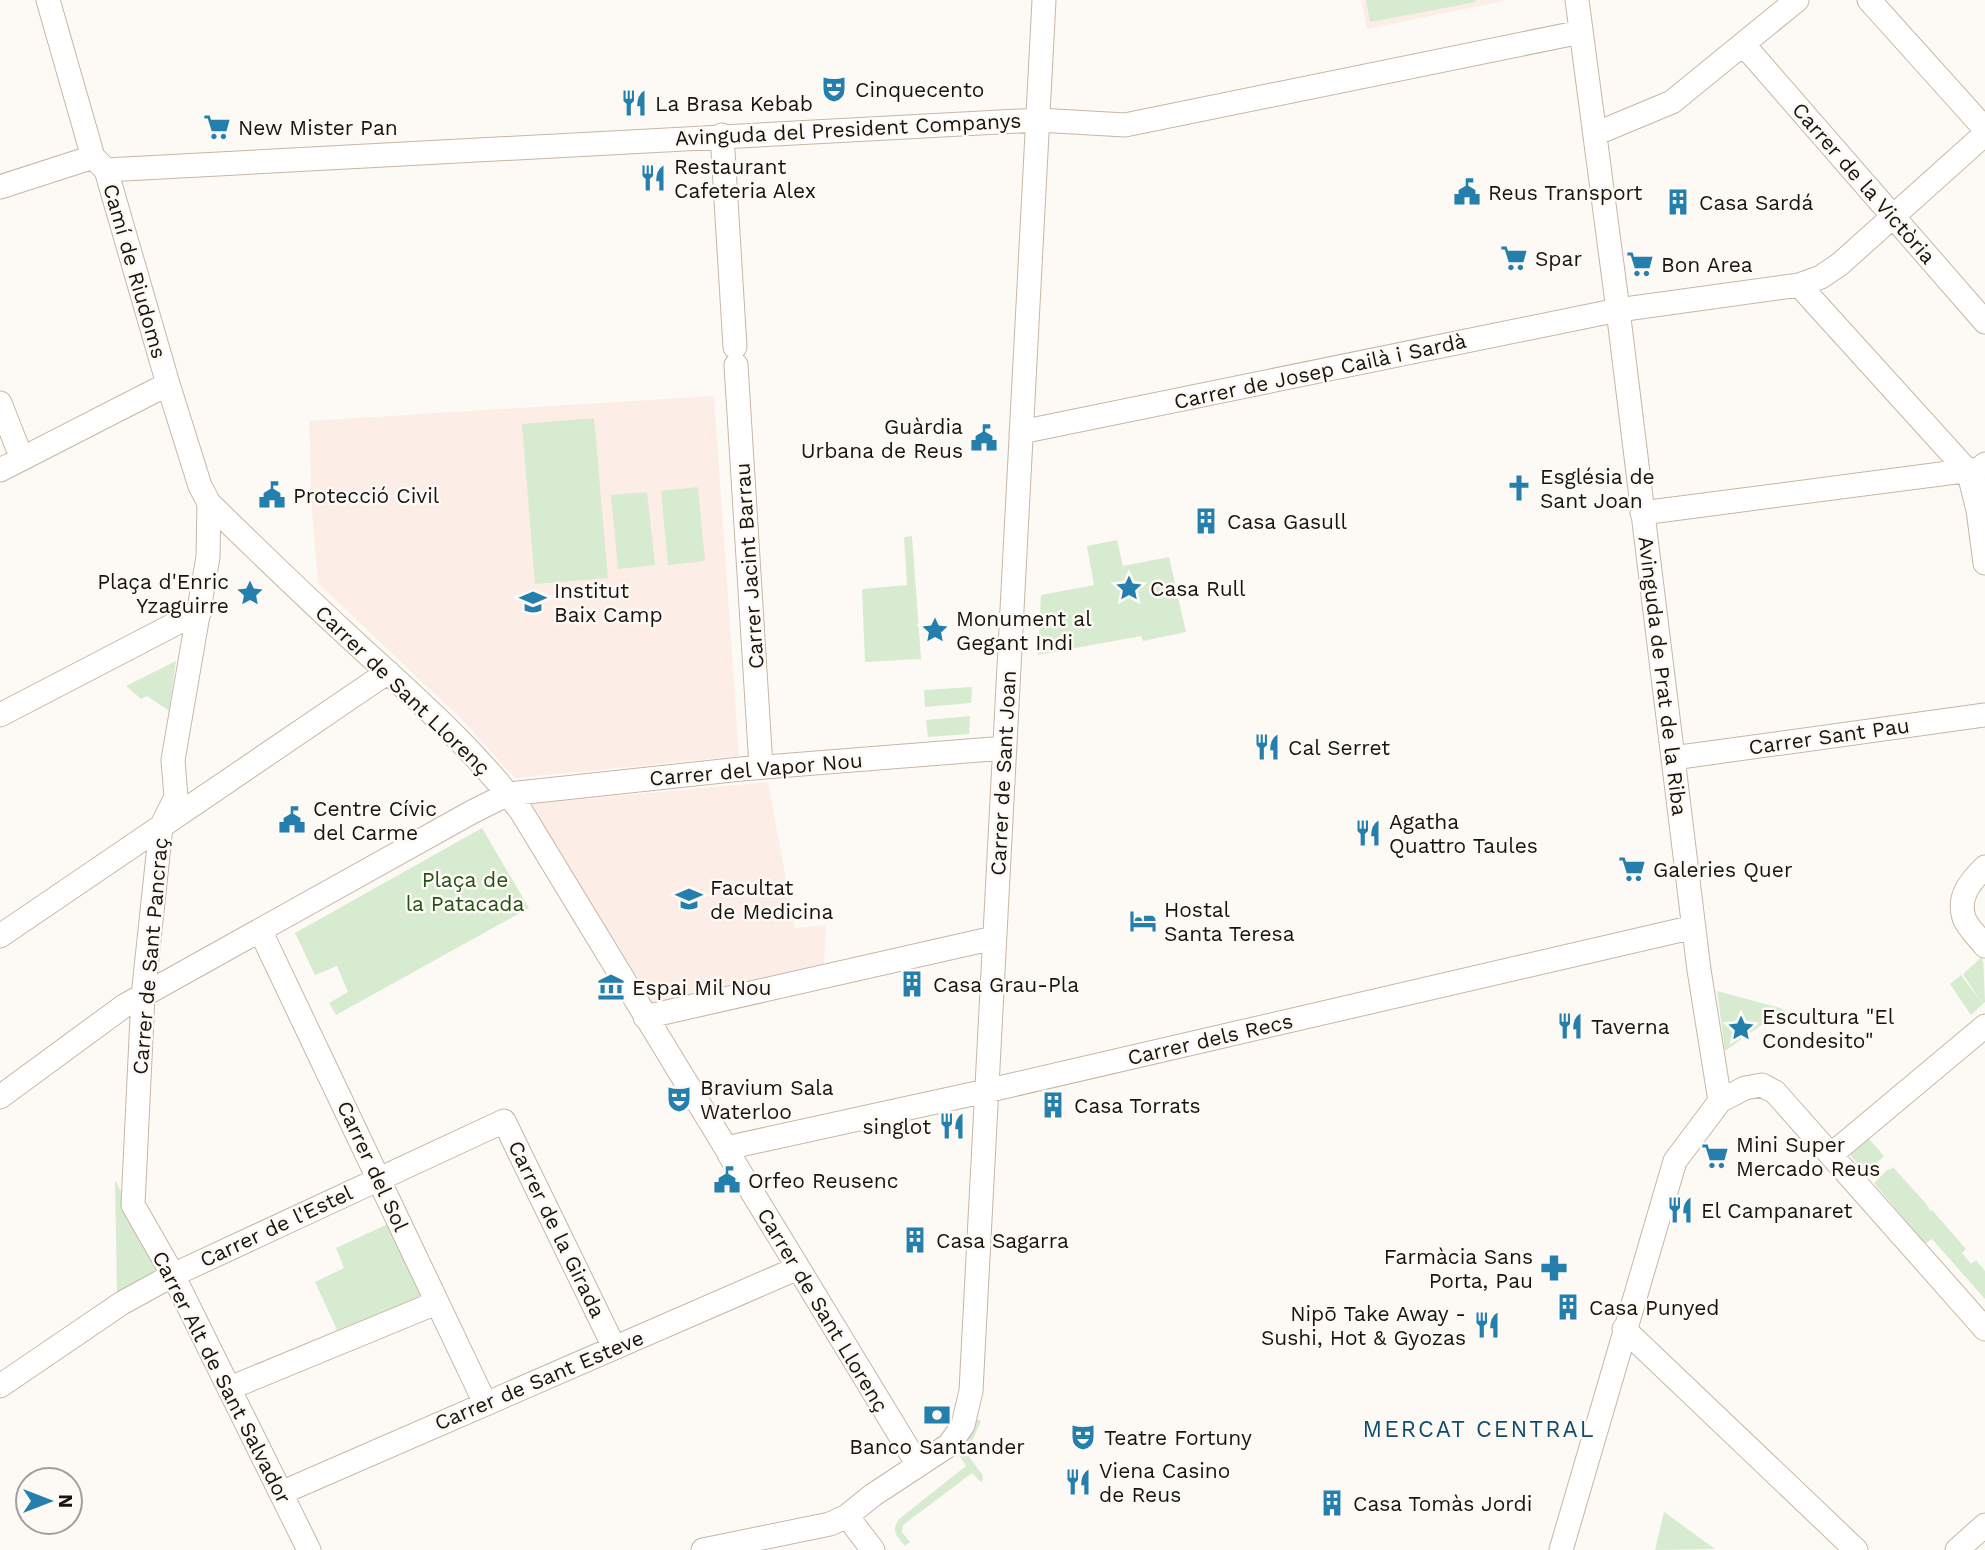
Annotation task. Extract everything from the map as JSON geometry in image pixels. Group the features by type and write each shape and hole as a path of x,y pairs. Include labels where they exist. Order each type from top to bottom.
{"street":[{"name":"Camí de Riudoms","path":"48,0 200,486 209,503"},
{"name":"Carrer de Sant Joan","path":"918,1465 949,1445 963,1425 971,1391 1044,0"},
{"name":"Avinguda de Prat de la Riba","path":"1577,0 1694,927 1720,1101"},
{"path":"1595,134 1672,102 1797,0"},
{"path":"1869,0 1985,132"},
{"name":"Avinguda del President Companys","path":"0,187 99,163 1038,120 1125,125 1581,32"},
{"name":"Carrer de la Victòria","path":"1743,44 1985,322"},
{"name":"Carrer de Josep Cailà i Sardà","path":"1021,432 1618,310 1799,285 1821,277 1840,264 1985,132"},
{"name":"Carrer Jacint Barrau","path":"722,135 761,767"},
{"path":"1799,285 1977,467 1985,490"},
{"path":"0,470 168,384"},
{"path":"0,403 22,459"},
{"path":"1642,513 1977,467"},
{"path":"1977,467 1978,510 1985,563"},
{"name":"Carrer de Sant Pancraç","path":"133,1205 143,996 161,827 176,797 173,761 208,557 209,503"},
{"name":"Carrer de Sant Llorenç","path":"209,503 447,727 521,811 918,1465"},
{"path":"0,715 200,611"},
{"path":"0,936 388,672"},
{"name":"Carrer Sant Pau","path":"1673,758 1985,715"},
{"name":"Carrer del Vapor Nou","path":"508,794 761,767 1004,748"},
{"path":"0,1097 124,1006 508,794"},
{"path":"1985,867 1968,884 1964,901 1964,919 1985,946"},
{"name":"Carrer dels Recs","path":"727,1151 1694,927"},
{"name":"Carrer del Sol","path":"260,930 485,1403"},
{"path":"645,1017 994,938"},
{"path":"1832,1154 1985,1026"},
{"path":"1561,1550 1675,1161 1720,1101 1745,1088 1765,1083 1832,1154 1985,1329"},
{"name":"Carrer de la Girada","path":"379,1178 504,1121 614,1347"},
{"name":"Carrer de l'Estel","path":"0,1386 122,1303 173,1275 379,1178"},
{"name":"Carrer Alt de Sant Salvador","path":"133,1205 173,1275 309,1550"},
{"name":"Carrer de Sant Esteve","path":"281,1493 798,1268"},
{"path":"230,1388 436,1303"},
{"path":"1624,1329 1856,1550"},
{"path":"703,1550 830,1524 847,1516 918,1465"},
{"path":"847,1516 873,1550"},
{"path":"1957,1550 1985,1525"}],"shaded area":[{"path":"1361,0 1508,0 1367,29"},
{"name":"Institut Baix Camp","path":"714,396 739,756 515,778 461,719 318,583 309,421"},
{"name":"Facultat de Medicina","path":"768,782 795,928 826,925 824,964 651,1003 531,804"}],"green space":[{"path":"1366,0 1475,0 1476,2 1370,22"},
{"path":"594,418 608,578 535,584 522,424"},
{"path":"698,487 705,561 668,565 661,491"},
{"path":"647,492 655,565 618,569 611,495"},
{"path":"912,536 921,659 865,662 862,589 907,585 904,537"},
{"path":"1117,540 1123,566 1169,557 1186,632 1143,641 1141,636 1038,655 1041,595 1094,585 1087,546"},
{"path":"176,661 169,711 147,696 141,699 126,686"},
{"path":"972,687 971,703 925,707 924,690"},
{"path":"970,716 969,734 928,737 926,720"},
{"name":"Plaça de la Patacada","path":"482,828 529,908 336,1015 329,1003 348,992 337,966 315,975 295,933"},
{"path":"1983,956 1985,1002 1971,1015 1950,984 1961,975 1981,1002 1963,974"},
{"path":"1717,991 1784,1009 1725,1051"},
{"path":"1863,1132 1884,1156 1866,1174 1851,1156 1851,1149"},
{"path":"1893,1167 1966,1249 1962,1253 1971,1264 1976,1260 1985,1271 1985,1299 1932,1239 1925,1244 1874,1183"},
{"path":"115,1180 162,1271 117,1294"},
{"path":"388,1224 422,1296 337,1330 315,1282 344,1268 336,1248"},
{"path":"976,1419 981,1421 973,1439 964,1450 983,1479 981,1482 972,1473 903,1525 902,1532 910,1542 905,1546 896,1533 895,1527 899,1519 966,1466 956,1450"},
{"path":"1664,1512 1715,1549 1655,1550"}],"place":[{"name":"Cinquecento","path":"834,89"},
{"name":"La Brasa Kebab","path":"634,103"},
{"name":"New Mister Pan","path":"217,127"},
{"name":"Restaurant Cafeteria Alex","path":"653,178"},
{"name":"Reus Transport","path":"1467,192"},
{"name":"Casa Sardá","path":"1678,202"},
{"name":"Spar","path":"1514,258"},
{"name":"Bon Area","path":"1640,264"},
{"name":"Guàrdia Urbana de Reus","path":"984,438"},
{"name":"Església de Sant Joan","path":"1519,488"},
{"name":"Protecció Civil","path":"272,495"},
{"name":"Casa Gasull","path":"1206,521"},
{"name":"Casa Rull","path":"1129,588"},
{"name":"Plaça d'Enric Yzaguirre","path":"250,593"},
{"name":"Institut Baix Camp","path":"533,602"},
{"name":"Monument al Gegant Indi","path":"935,630"},
{"name":"Cal Serret","path":"1267,747"},
{"name":"Centre Cívic del Carme","path":"292,820"},
{"name":"Agatha Quattro Taules","path":"1368,833"},
{"name":"Galeries Quer","path":"1632,869"},
{"name":"Facultat de Medicina","path":"689,899"},
{"name":"Hostal Santa Teresa","path":"1143,921"},
{"name":"Casa Grau-Pla","path":"912,984"},
{"name":"Espai Mil Nou","path":"611,987"},
{"name":"Taverna","path":"1570,1026"},
{"name":"Escultura \"El Condesito\"","path":"1741,1028"},
{"name":"Bravium Sala Waterloo","path":"679,1099"},
{"name":"Casa Torrats","path":"1053,1105"},
{"name":"singlot","path":"952,1126"},
{"name":"Mini Super Mercado Reus","path":"1715,1156"},
{"name":"Orfeo Reusenc","path":"727,1180"},
{"name":"El Campanaret","path":"1680,1210"},
{"name":"Casa Sagarra","path":"915,1240"},
{"name":"Farmàcia Sans Porta, Pau","path":"1554,1268"},
{"name":"Casa Punyed","path":"1568,1307"},
{"name":"Nipō Take Away - Sushi, Hot & Gyozas","path":"1487,1325"},
{"name":"Banco Santander","path":"937,1415"},
{"name":"Teatre Fortuny","path":"1083,1437"},
{"name":"Viena Casino de Reus","path":"1078,1482"},
{"name":"Casa Tomàs Jordi","path":"1332,1503"}],"district":[{"name":"MERCAT CENTRAL","path":"1479,1429"}]}
